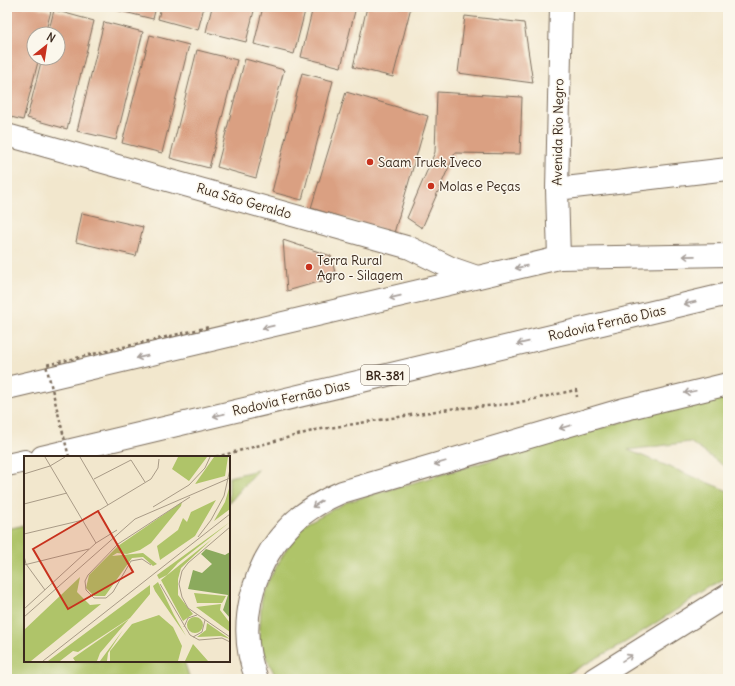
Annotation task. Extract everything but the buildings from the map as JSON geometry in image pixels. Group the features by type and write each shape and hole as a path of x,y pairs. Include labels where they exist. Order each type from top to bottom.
{"main road":[{"name":"Avenida Rio Negro","path":"559,258 557,189 562,7"},
{"name":"Rua São Geraldo","path":"7,135 410,248 451,268 477,277"},
{"path":"557,189 728,169"},
{"path":"7,388 559,258 728,255"},
{"name":"Rodovia Fernão Dias","path":"46,456 728,294"},
{"path":"256,679 249,652 247,630 253,586 262,565 277,540 303,514 322,501 342,492 606,414 728,384"},
{"path":"7,465 24,461"},
{"path":"594,679 728,595"}],"path":[{"path":"69,456 46,365 209,327"},
{"path":"220,456 316,430 449,409 511,404 576,390 578,402"}],"green space":[{"path":"728,391 728,469 690,442 628,450 728,491 728,577 624,643 558,679 277,679 259,643 262,592 299,527 347,502"},
{"path":"258,470 230,502 230,477"},
{"path":"24,525 24,662 184,662 190,679 7,679 7,529"}],"place":[{"name":"Saam Truck Iveco","path":"370,162"},
{"name":"Molas e Peças","path":"431,186"},
{"name":"Terra Rural Agro - Silagem","path":"309,267"}]}
